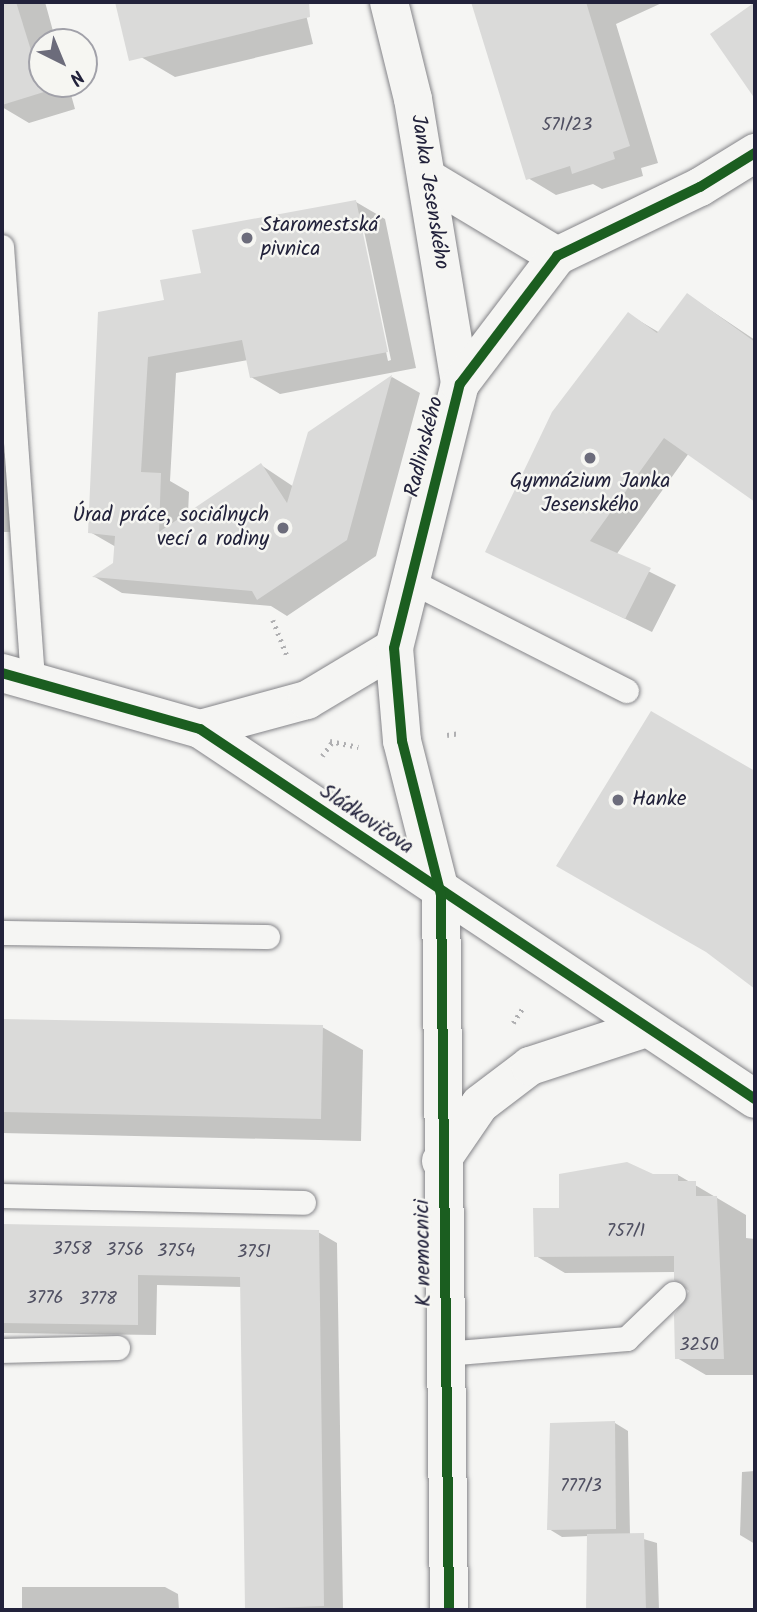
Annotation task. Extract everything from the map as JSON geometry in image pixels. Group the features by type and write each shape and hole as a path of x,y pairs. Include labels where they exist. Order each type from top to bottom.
{"street":[{"name":"Janka Jesenského","path":"389,2 427,178 460,384"},
{"name":"Radlinského","path":"441,895 402,741 394,648 460,384 557,256 700,187 755,153"},
{"path":"427,178 557,256"},
{"path":"200,729 307,700 394,648"},
{"name":"Sládkovičova","path":"17,676 200,729 441,895 755,1100"},
{"name":"K nemocnici","path":"441,895 446,1030 441,1161 449,1610"},
{"path":"441,1161 480,1104 530,1066 643,1029"}],"lane":[{"path":"2,247 17,676"},
{"path":"412,582 627,691"},
{"path":"2,933 268,937"},
{"path":"2,1196 304,1202"},
{"path":"445,1354 627,1339 674,1294"},
{"path":"2,1351 118,1348"}],"path":[{"path":"273,620 290,664"},
{"path":"509,1029 524,1006"}],"building":[{"path":"2,2 16,2 28,41 28,97 2,105"},
{"path":"115,2 309,2 310,17 129,61"},
{"path":"471,2 586,2 630,146 613,152 615,159 572,174 570,166 526,180"},
{"path":"755,2 755,99 710,34"},
{"path":"356,200 388,352 250,378 242,340 148,357 141,472 161,473 159,532 261,463 287,503 308,432 392,375 347,540 257,600 252,591 92,577 113,563 115,536 88,533 98,312 164,300 160,280 201,273 192,230"},
{"name":"Gymnázium Janka Jesenského","path":"687,293 755,342 755,502 664,438 590,541 651,568 625,619 485,552 552,412 628,312 657,333"},
{"path":"651,711 755,771 755,989 706,952 556,866"},
{"path":"2,1019 323,1025 321,1119 2,1112"},
{"path":"627,1162 653,1174 678,1174 678,1181 696,1181 696,1196 717,1196 724,1359 675,1359 674,1315 689,1291 674,1280 674,1256 534,1257 533,1208 559,1208 559,1174"},
{"path":"2,1224 319,1230 324,1606 245,1609 240,1277 138,1275 138,1325 2,1323"},
{"path":"615,1421 616,1529 547,1530 550,1423"},
{"path":"644,1533 646,1610 586,1610 587,1534"}],"cycle path":[{"path":"449,1610 441,895 402,741 394,648 460,384 557,256 700,187 755,153"},
{"path":"2,673 200,729 755,1099"}],"place":[{"name":"Staromestská pivnica","path":"247,238"},
{"name":"Gymnázium Janka Jesenského","path":"590,458"},
{"name":"Úrad práce, sociálnych vecí a rodiny","path":"283,528"},
{"name":"Hanke","path":"618,800"}]}
